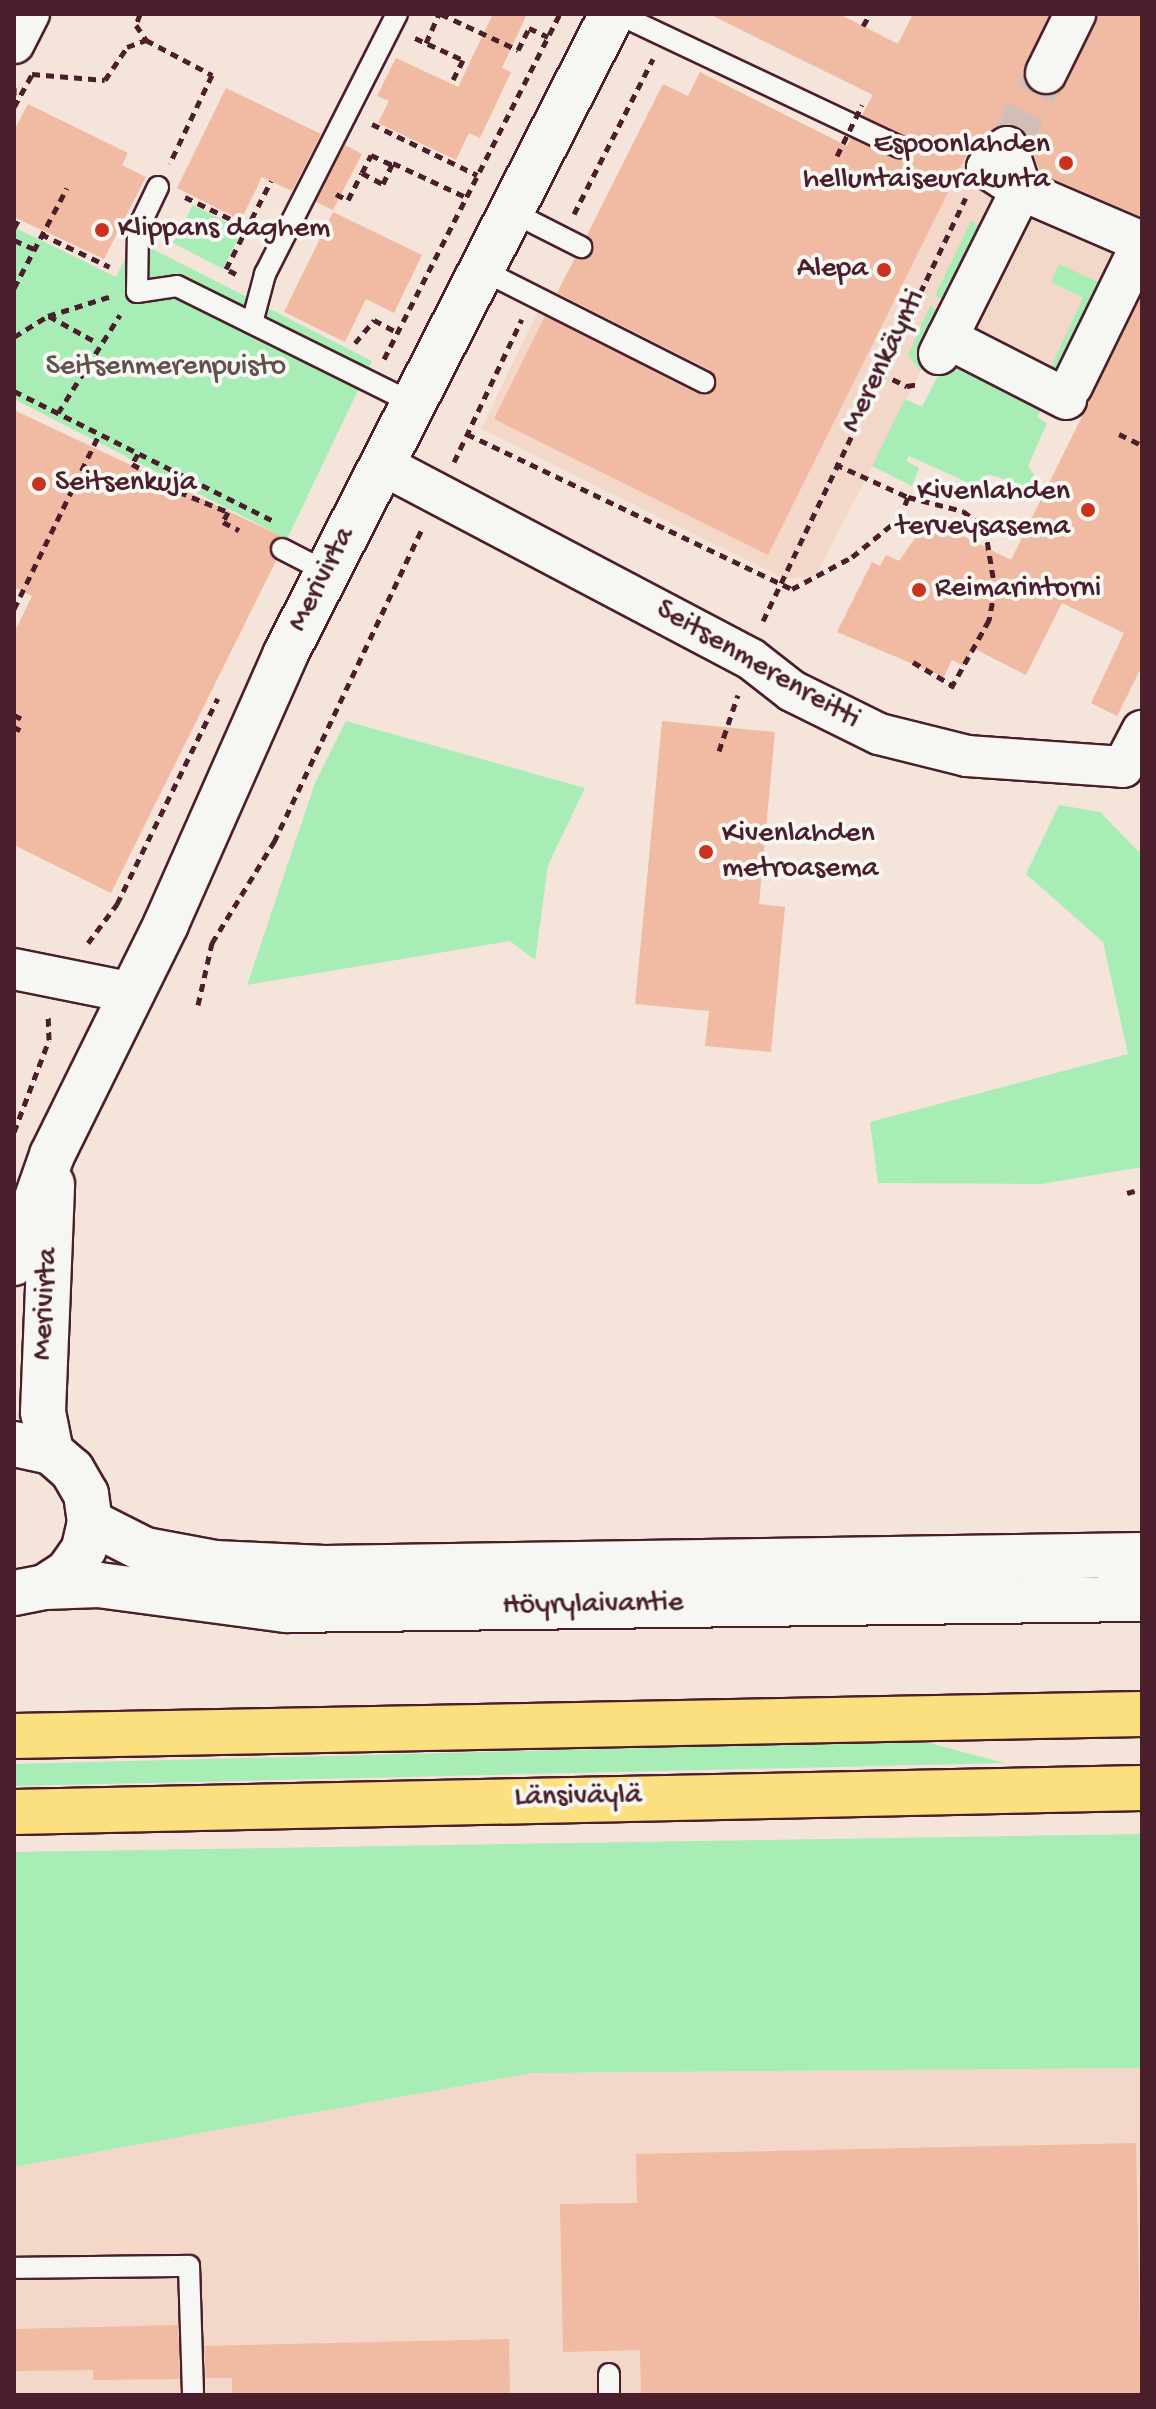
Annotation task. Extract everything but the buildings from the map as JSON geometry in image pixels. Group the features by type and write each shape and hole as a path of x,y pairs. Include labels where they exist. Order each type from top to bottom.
{"highway":[{"path":"14,1736 1142,1714"},
{"name":"Länsiväylä","path":"14,1812 1142,1788"}],"street":[{"path":"14,43 29,14"},
{"name":"Merivirta","path":"14,1263 52,1155 133,993 327,572 510,211 615,14"},
{"path":"1046,73 1075,14"},
{"path":"997,157 1021,190 1142,242 1069,392 943,346 1021,190"},
{"name":"Seitsenmerenreitti","path":"381,464 439,491 751,659 792,691 879,734 967,756 1123,767 1142,731"},
{"path":"14,969 133,993"},
{"name":"Merivirta","path":"32,1448 43,1412 52,1155"},
{"path":"29,1590 68,1572 84,1549 90,1522 86,1494 72,1470 32,1448"},
{"name":"Höyrylaivantie","path":"90,1522 145,1550 215,1563 325,1568 1142,1555"},
{"name":"Höyrylaivantie","path":"29,1590 99,1585 286,1610 1142,1599"}],"lane":[{"path":"615,14 900,147"},
{"path":"252,323 265,274 394,20"},
{"path":"160,182 138,229 137,292 177,286 413,403"},
{"path":"510,211 581,247"},
{"path":"482,270 704,382"},
{"path":"282,549 327,572"},
{"path":"14,2268 189,2266 193,2395"}],"path":[{"path":"140,14 136,25 146,40 212,75 160,182"},
{"path":"426,43 440,14 518,50 529,28 548,37"},
{"path":"383,325 397,332 560,14"},
{"path":"863,26 870,14"},
{"path":"394,20 426,43 463,60 451,84"},
{"path":"14,107 32,74 105,80 127,47 146,40"},
{"path":"14,87 14,95"},
{"path":"837,156 862,105"},
{"path":"397,137 414,142 477,175"},
{"path":"348,200 371,155 466,197"},
{"name":"Merenkäynti","path":"775,586 835,464 997,157"},
{"path":"362,173 383,184 392,165"},
{"path":"226,269 271,181"},
{"path":"14,288 67,188"},
{"path":"195,202 247,227"},
{"path":"14,228 19,219"},
{"path":"41,234 113,268"},
{"path":"14,240 34,249"},
{"path":"58,413 98,343 137,292"},
{"path":"14,337 48,316 93,298"},
{"path":"48,316 98,343"},
{"path":"14,391 287,527"},
{"path":"198,1005 212,943 274,842 467,434 775,586 792,589 829,575 900,518 908,497"},
{"path":"1119,434 1142,445"},
{"path":"14,609 99,435"},
{"path":"138,454 132,464 228,512 223,522 239,530"},
{"path":"835,464 908,497 963,511 985,528 993,554 989,620 967,670 960,667 949,692"},
{"path":"140,476 166,483"},
{"path":"719,751 751,659"},
{"path":"913,662 952,685"},
{"path":"14,715 22,719"},
{"path":"14,1132 49,1040 48,1005"},
{"path":"1127,1193 1142,1189"}],"shaded area":[{"path":"913,14 1142,14 1142,427 1082,399 931,351 816,576 785,579 481,429 538,311 719,403"},
{"path":"1142,2068 1142,2395 14,2395 14,2167 532,2073"}],"green space":[{"path":"193,205 242,230 223,269 173,243"},
{"path":"971,221 989,230 952,305 935,296"},
{"name":"Seitsenmerenpuisto","path":"14,227 116,277 135,240 372,361 287,539 14,399"},
{"path":"1059,264 1109,287 1062,388 1045,380 1083,298 1051,282"},
{"path":"930,306 948,315 920,371 908,355"},
{"path":"947,358 1043,406 1037,417 1047,423 1028,466 1035,476 1028,487 988,474 980,488 909,456 906,461 919,468 912,486 872,466 905,399 922,407"},
{"path":"346,721 585,788 548,865 535,960 510,941 247,985 315,783"},
{"path":"1059,805 1100,812 1142,855 1142,1167 1042,1184 878,1183 870,1122 1128,1054 1103,942 1026,874"},
{"path":"925,1742 1005,1763 14,1786 14,1764"},
{"path":"1142,1834 1142,2068 532,2073 14,2167 14,1852"}],"tunnel":[{"path":"1007,147 1046,73"}],"place":[{"name":"Espoonlahden helluntaiseurakunta","path":"1066,163"},
{"name":"Klippans daghem","path":"102,230"},
{"name":"Alepa","path":"884,270"},
{"name":"Seitsenkuja","path":"39,484"},
{"name":"Kivenlahden terveysasema","path":"1088,510"},
{"name":"Reimarintorni","path":"919,590"},
{"name":"Kivenlahden metroasema","path":"706,852"}]}
